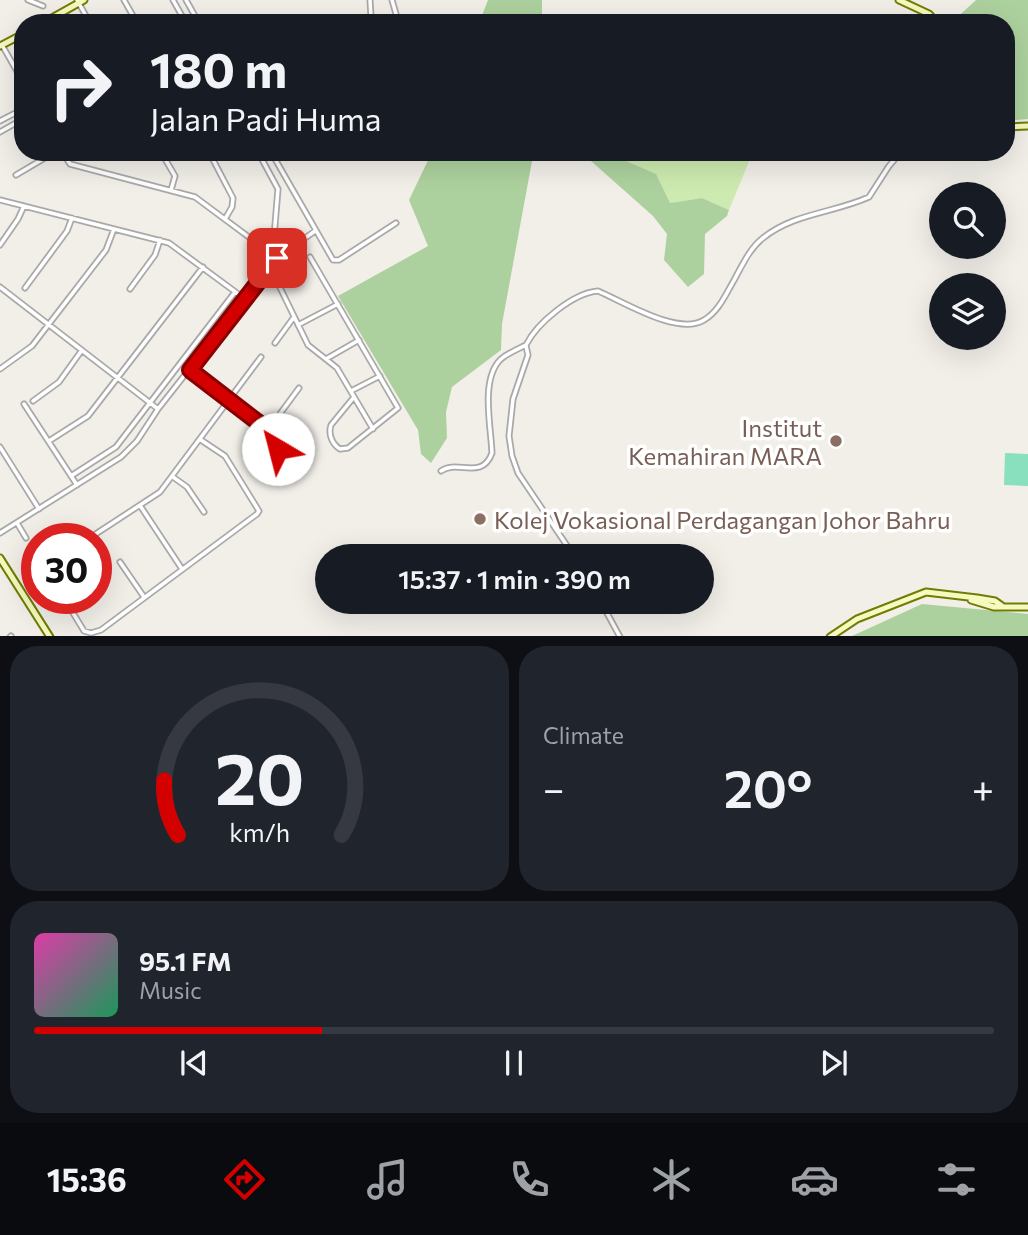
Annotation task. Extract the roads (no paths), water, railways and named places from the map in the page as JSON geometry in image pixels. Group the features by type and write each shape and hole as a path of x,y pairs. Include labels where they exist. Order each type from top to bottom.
{"street":[{"path":"28,0 44,6"},
{"path":"899,0 929,14"},
{"path":"58,14 80,1"},
{"path":"1,46 14,67"},
{"path":"16,175 40,161"},
{"path":"68,161 70,164 195,197 277,258"},
{"path":"166,161 175,176 171,190"},
{"path":"213,161 233,201 224,219"},
{"path":"263,161 278,189 272,249 277,258"},
{"path":"276,161 315,231 336,261 396,223"},
{"path":"441,471 445,467 471,470 490,459 488,403 495,367 502,358 526,345 531,335 545,321 579,296 598,291 669,323 687,326 702,322 718,307 751,249 760,240 788,222 869,197 893,161"},
{"path":"0,200 160,240 177,247 245,299"},
{"path":"0,245 24,206"},
{"path":"25,288 67,231 72,218"},
{"path":"0,369 32,346 106,250 114,229"},
{"path":"1,531 121,457 277,258 315,231"},
{"path":"130,289 155,255 160,240"},
{"path":"310,257 398,410 348,448 341,449 331,438 331,425 354,397"},
{"path":"49,441 88,416 203,267"},
{"path":"270,267 308,345 337,368 373,429"},
{"path":"0,287 159,409"},
{"path":"71,476 116,447 235,292"},
{"path":"298,325 338,304"},
{"path":"275,343 295,316"},
{"path":"326,359 359,340"},
{"path":"526,345 528,355 513,398 509,436 512,456 518,473 566,544"},
{"path":"191,349 200,356"},
{"path":"33,401 59,382 82,350"},
{"path":"112,525 160,492 261,357"},
{"path":"190,370 268,430 289,469"},
{"path":"350,392 380,376"},
{"path":"268,430 299,388"},
{"path":"24,404 77,485"},
{"path":"74,614 84,631 91,633 101,630 259,510 225,456 201,440"},
{"path":"0,447 39,509"},
{"path":"173,477 187,487 204,512"},
{"path":"141,507 182,569"},
{"path":"17,523 21,530"},
{"path":"0,558 50,636"},
{"path":"120,562 144,597"},
{"path":"830,636 858,619 926,592 1002,606 1028,607"},
{"path":"608,614 620,636"}],"place":[{"name":"Institut Kemahiran MARA","path":"836,441"},
{"name":"Kolej Vokasional Perdagangan Johor Bahru","path":"480,519"}]}
